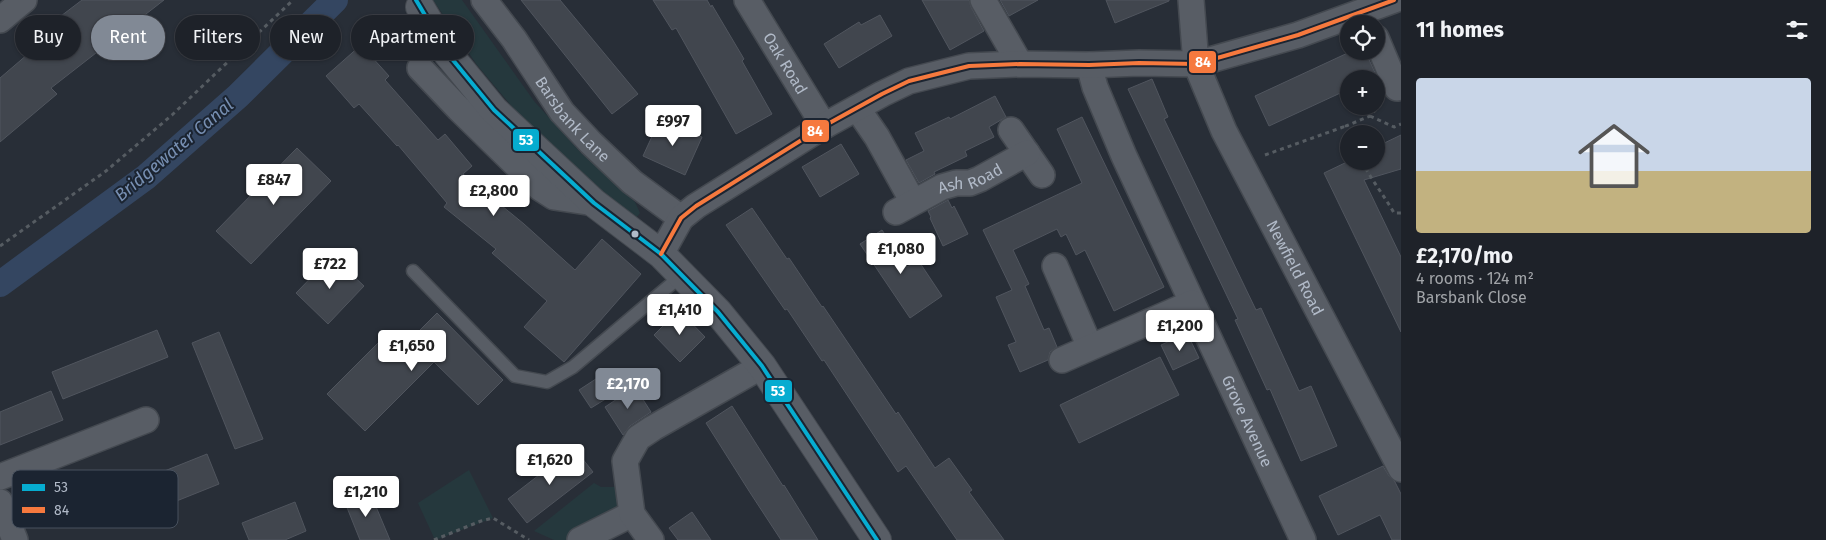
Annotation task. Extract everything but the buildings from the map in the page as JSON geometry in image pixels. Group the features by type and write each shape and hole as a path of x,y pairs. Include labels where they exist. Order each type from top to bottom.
{"street":[{"path":"0,20 24,0"},
{"name":"Barsbank Lane","path":"484,0 514,39 562,112 632,182 681,218"},
{"name":"Oak Road","path":"747,0 824,126"},
{"path":"983,0 1020,64"},
{"name":"Newfield Road","path":"1190,0 1196,64 1206,91 1241,164 1401,469"},
{"path":"1371,15 1394,0"},
{"path":"420,7 448,54 494,110 594,203 661,254 718,312 762,366 876,540"},
{"path":"661,254 681,218 696,206 824,126 909,81 969,66 1020,64 1089,65 1139,62 1196,64 1340,24"},
{"path":"1385,59 1397,88"},
{"name":"Grove Avenue","path":"1089,65 1095,87 1124,156 1303,540"},
{"path":"420,68 458,109 540,188 554,197 594,203"},
{"name":"Ash Road","path":"857,108 877,137 904,207 942,187 956,183 970,183 980,179 1027,153"},
{"path":"1012,130 1042,175"},
{"path":"1055,266 1090,347"},
{"path":"1062,360 1192,303"},
{"path":"651,540 632,514 625,461 638,438 762,366"},
{"path":"18,470 146,420"},
{"path":"0,477 12,472"},
{"path":"0,502 15,540"},
{"path":"580,540 632,514"}],"lane":[{"path":"413,271 515,376 547,382 573,367 682,276"}],"path":[{"path":"0,246 106,171 172,115 293,0"},
{"path":"1348,125 1370,116 1397,88"},
{"path":"1370,116 1394,126 1401,124"},
{"path":"1241,164 1340,128"},
{"path":"1366,170 1394,213 1401,213"},
{"path":"434,540 493,518 529,540"}],"green space":[{"path":"433,0 462,0 473,15 443,15"},
{"path":"474,17 534,101 581,153 635,202 640,213 636,218 584,177 514,109 474,60"},
{"path":"469,470 493,518 435,540 418,503"},
{"path":"594,483 601,487 615,487 621,493 621,507 572,540 554,540 534,531"}],"waterway":[{"name":"Bridgewater Canal","path":"0,284 146,177 238,96 335,0"}],"transit line":[{"name":"53","path":"416,0 448,54 494,110 594,203 661,254 718,312 762,366 877,540"},
{"name":"84","path":"661,254 681,218 696,206 824,126 909,81 969,66 1020,64 1196,64 1298,35 1394,0"}]}
